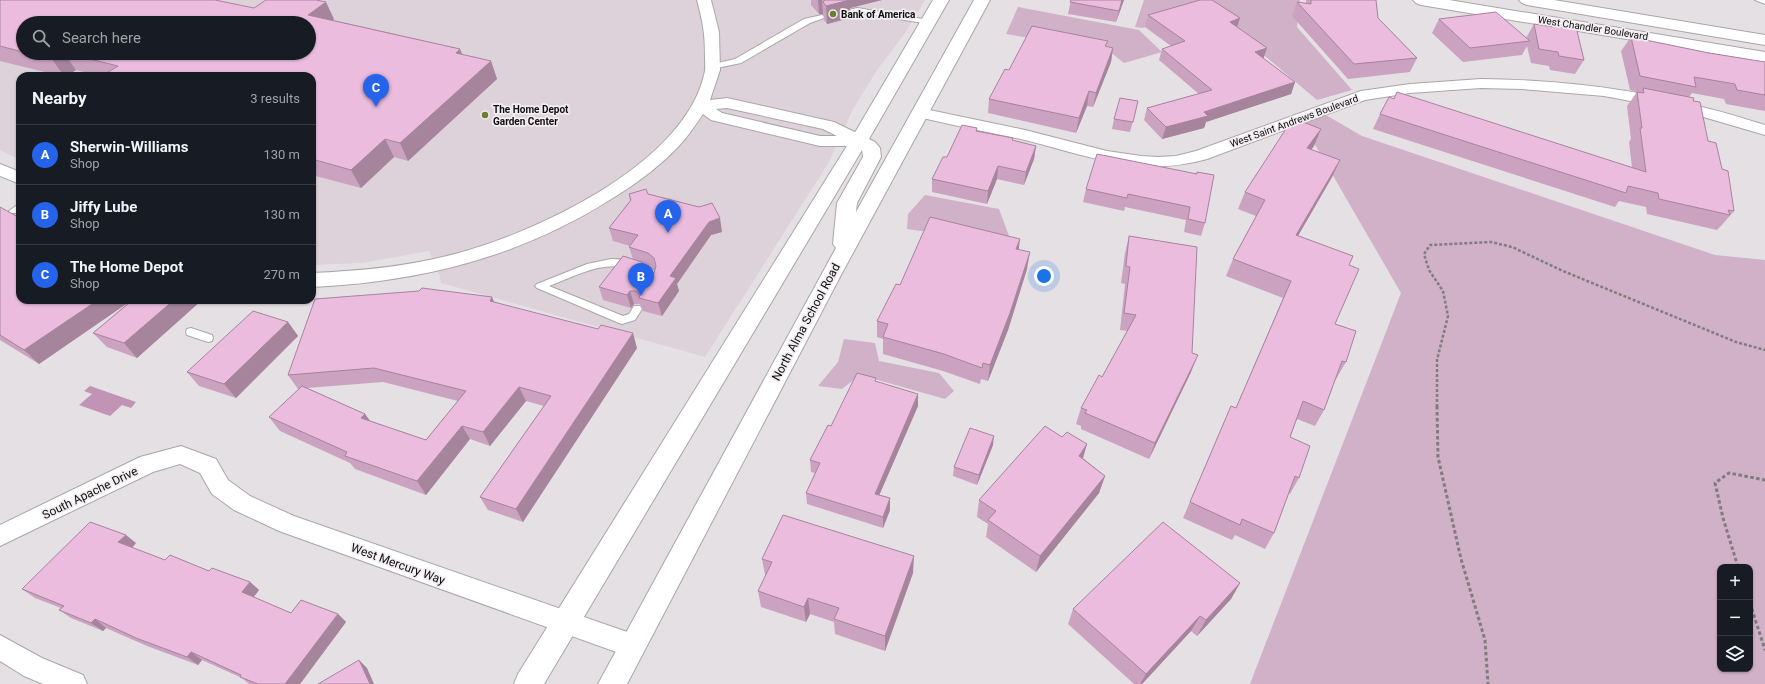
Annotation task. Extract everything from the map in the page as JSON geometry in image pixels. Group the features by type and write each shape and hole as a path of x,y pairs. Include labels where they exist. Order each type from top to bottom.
{"main road":[{"path":"528,684 859,141 942,0"},
{"name":"North Alma School Road","path":"612,684 842,255 982,0"},
{"name":"West Chandler Boulevard","path":"1421,0 1437,1 1765,57"},
{"name":"West Chandler Boulevard","path":"1526,0 1765,40"},
{"path":"842,255 847,203 872,157 873,151 870,146 859,141"}],"street":[{"path":"316,280 347,279 388,274 449,262 490,250 560,221 619,187 649,165 676,141 701,105 712,74 712,32 704,0"},
{"name":"West Saint Andrews Boulevard","path":"920,112 1052,142 1103,156 1144,163 1178,161 1207,154 1299,117 1360,97 1405,89 1512,82 1568,85 1628,94 1689,108 1765,130"},
{"path":"701,105 716,117 820,141 859,141"},
{"path":"1,171 16,177"},
{"name":"West Mercury Way","path":"181,455 208,466 220,487 242,503 287,524 633,646"},
{"name":"South Apache Drive","path":"0,536 148,464 181,455"},
{"path":"0,647 33,667 74,684"}],"lane":[{"path":"1758,0 1765,2"},
{"path":"845,12 856,10 929,22"},
{"path":"712,67 738,61 807,21 822,17"},
{"path":"637,309 632,317 622,320 540,286 600,264 619,262 646,268 652,272 654,279 653,284"},
{"path":"191,332 208,338"}],"path":[{"path":"1488,684 1485,640 1461,559 1438,457 1438,360 1448,316 1443,291 1429,270 1424,254 1430,245 1491,242 1512,247 1577,277 1736,342 1765,350"},
{"path":"1737,564 1723,518 1715,483 1729,473 1765,480"},
{"path":"1753,612 1765,650"}],"shaded area":[{"path":"0,0 925,0 903,36 877,70 852,111 829,162 705,357 441,283 429,251 362,263 316,265 316,72 16,72 16,158 0,150"},
{"path":"1144,0 1300,0 1297,27 1352,90 1317,100 1208,8 1142,28 1135,27"},
{"path":"1018,7 1139,30 1162,52 1124,63 1109,51 1006,34"},
{"path":"1319,111 1362,136 1715,255 1765,260 1765,684 1250,684 1401,293 1299,117"},
{"path":"925,195 999,209 1012,244 907,229 908,214"},
{"path":"844,339 875,343 879,361 939,373 954,391 945,399 860,375 842,389 818,386 838,362"},
{"path":"90,386 136,402 131,408 122,405 110,416 79,405 92,394 84,391"}],"building":[{"path":"0,0 215,0 254,8 266,0 316,0 326,2 308,15 312,16 16,16 16,50 0,46"},
{"path":"825,0 850,0 826,6 823,2"},
{"path":"1071,0 1122,0 1119,11 1070,2"},
{"path":"1200,0 1212,0 1240,18 1230,22 1267,48 1255,52 1295,82 1204,112 1208,116 1166,127 1147,108 1212,90 1162,49 1185,41 1148,15"},
{"path":"1311,0 1376,0 1378,18 1417,58 1354,64 1297,2 1311,4"},
{"path":"1496,12 1530,41 1470,48 1439,19"},
{"path":"316,17 460,49 456,53 491,61 400,143 385,139 351,170 316,160 316,72 108,72 118,66 94,60 316,60"},
{"path":"1534,24 1554,27 1554,24 1576,27 1584,60 1559,56 1558,52 1539,49"},
{"path":"1032,26 1108,41 1105,46 1113,48 1096,93 1089,91 1079,118 989,99 1005,69 1009,70"},
{"path":"1631,37 1709,53 1765,62 1765,95 1737,90 1735,84 1694,77 1696,87 1640,76"},
{"path":"1643,88 1694,98 1693,101 1700,102 1708,141 1716,143 1722,169 1728,171 1734,211 1728,210 1730,215 1659,199 1658,193 1628,186 1626,193 1380,114 1389,97 1394,99 1397,92 1646,172 1637,92 1644,93"},
{"path":"1120,98 1138,101 1133,122 1114,119"},
{"path":"1293,118 1321,129 1307,148 1340,160 1296,235 1353,256 1349,265 1359,269 1335,324 1356,331 1346,362 1342,361 1324,410 1303,401 1290,437 1310,446 1299,478 1295,476 1274,533 1242,519 1240,525 1190,502 1231,406 1236,408 1291,281 1233,259 1265,200 1245,192"},
{"path":"962,125 977,128 976,131 1013,138 1012,140 1036,146 1026,172 998,166 988,191 932,179 943,157 947,157"},
{"path":"1097,154 1197,174 1197,172 1214,175 1205,223 1188,219 1190,207 1128,194 1127,198 1086,189"},
{"path":"646,189 648,194 699,207 712,203 720,218 709,222 670,276 676,278 658,303 639,298 640,295 636,291 630,291 627,295 599,287 623,256 642,262 646,274 654,273 656,266 654,258 648,253 629,247 638,235 609,228 631,200 629,194"},
{"path":"0,207 16,216 16,304 92,304 24,350 0,335"},
{"path":"930,217 1020,239 1016,249 1030,252 1010,313 990,365 983,363 982,368 944,354 883,337 888,324 877,321 896,284 900,285"},
{"path":"1129,236 1197,247 1192,353 1198,355 1155,443 1085,413 1087,410 1081,408 1099,375 1102,377 1136,315 1124,313 1130,267 1126,266"},
{"path":"422,288 492,297 490,301 598,329 601,325 633,333 516,509 480,497 551,396 519,387 483,432 462,426 417,481 345,456 347,452 269,417 302,386 365,414 361,418 426,440 466,391 374,368 288,375 313,304 316,304 316,299 419,291"},
{"path":"128,304 169,304 124,343 93,333"},
{"path":"253,311 288,322 224,384 187,372"},
{"path":"857,373 876,378 875,381 918,394 875,494 890,498 883,517 806,493 820,463 810,460 828,425 831,426"},
{"path":"1045,426 1062,437 1067,432 1087,444 1079,456 1105,476 1040,556 988,520 996,511 979,500"},
{"path":"970,428 994,436 979,475 954,467"},
{"path":"783,515 914,556 885,636 834,619 839,608 808,598 804,607 758,591 772,562 762,559"},
{"path":"90,522 126,535 118,542 165,560 170,555 209,571 212,568 250,582 242,592 291,613 301,600 338,614 285,684 258,684 240,677 241,675 191,652 187,657 136,638 95,619 91,623 59,610 64,606 22,589"},
{"path":"1163,522 1240,583 1206,620 1200,616 1146,674 1073,609"},
{"path":"359,660 370,684 318,684"}],"place":[{"name":"Bank of America","path":"833,14"},
{"name":"The Home Depot","path":"376,107"},
{"name":"The Home Depot Garden Center","path":"485,115"},
{"name":"Sherwin-Williams","path":"668,233"},
{"name":"Jiffy Lube","path":"641,296"}]}
